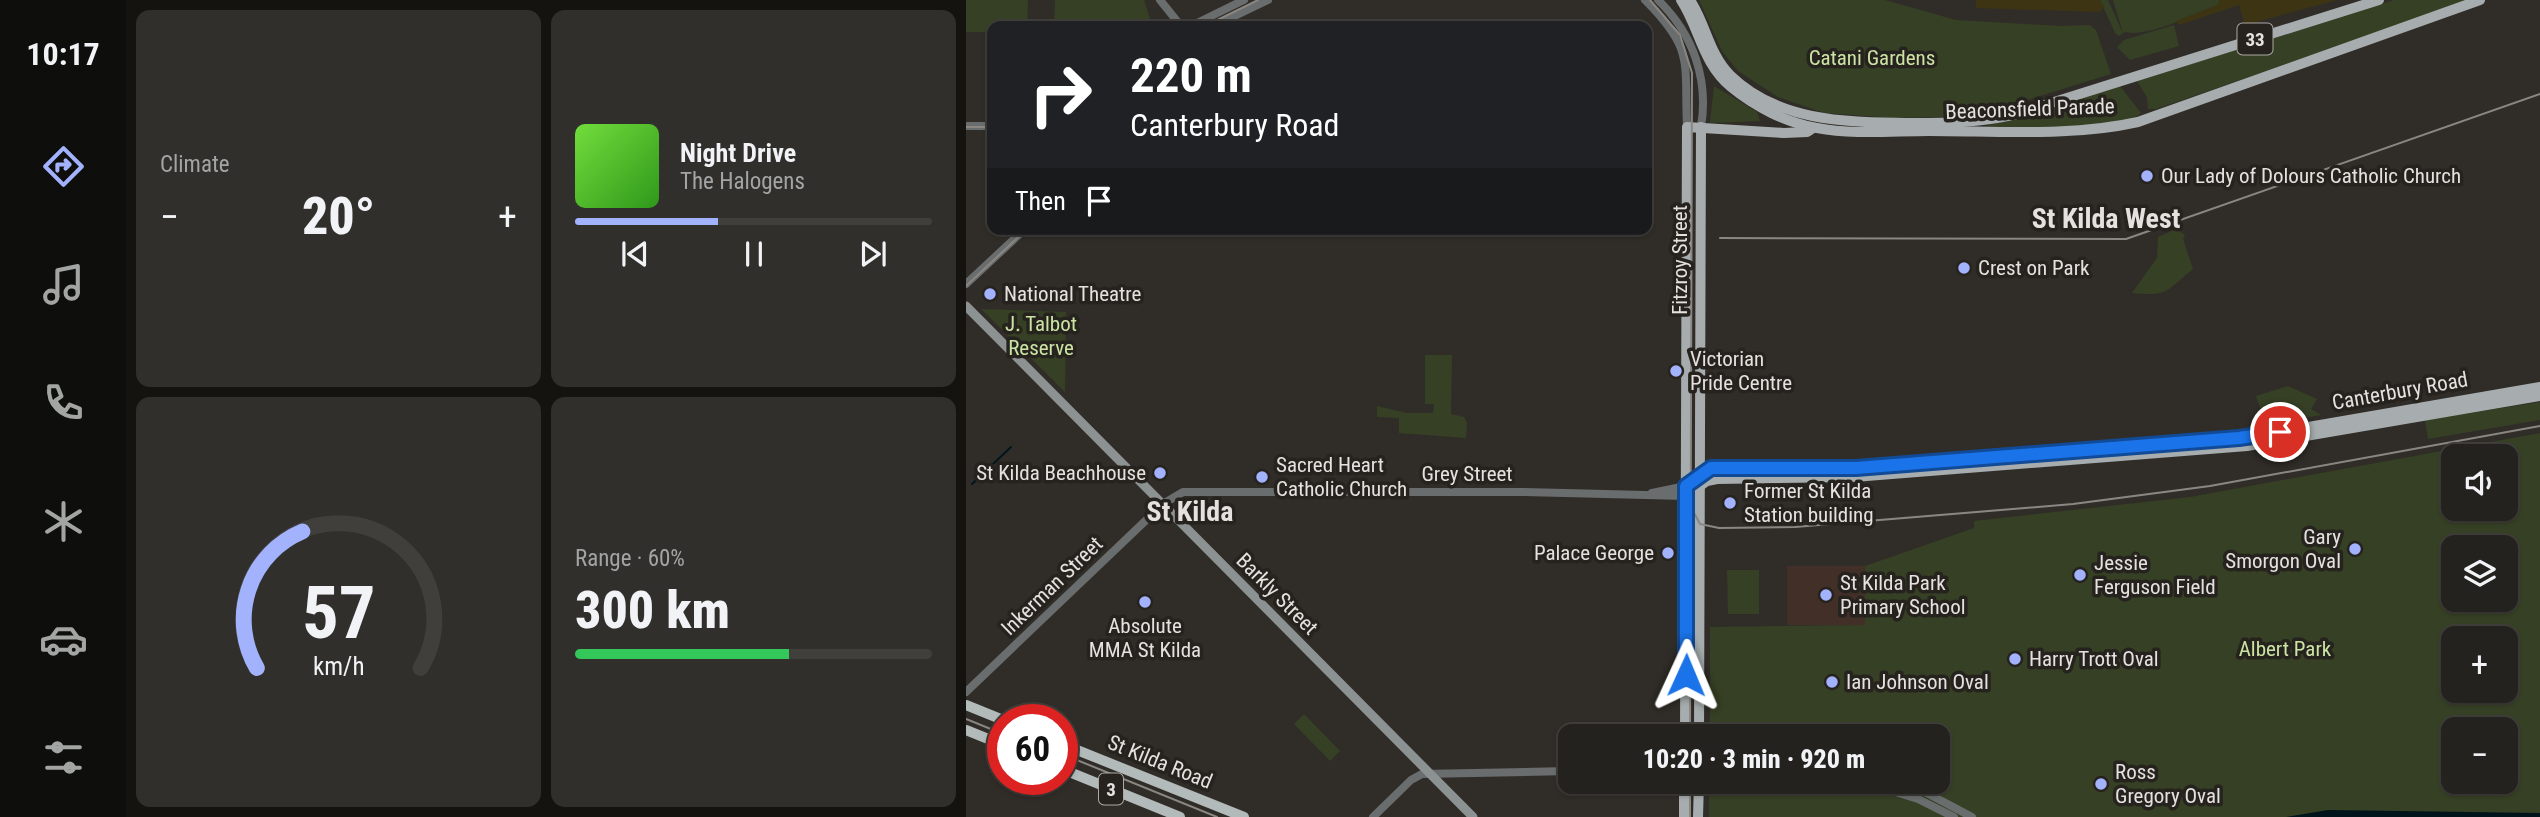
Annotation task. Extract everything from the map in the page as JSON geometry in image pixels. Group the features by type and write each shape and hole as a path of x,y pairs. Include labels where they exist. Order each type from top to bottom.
{"highway":[{"path":"966,705 987,714"},
{"path":"966,730 987,739"},
{"name":"St Kilda Road","path":"1078,750 1244,817"},
{"name":"St Kilda Road","path":"1078,776 1180,817"}],"main road":[{"name":"33","path":"1681,0 1697,23"},
{"name":"33","path":"1690,0 1697,23"},
{"name":"Beaconsfield Parade","path":"1782,112 1824,120 1858,122 1960,123 2000,118 2379,0"},
{"name":"Beaconsfield Parade","path":"1697,23 1726,70 1752,92 1813,128 1973,131 2117,127 2151,118 2480,0"},
{"path":"1752,130 1766,125 1782,112"},
{"path":"1770,132 1778,128 1782,112"},
{"name":"Beaconsfield Parade","path":"1687,130 1807,132 1813,128"},
{"name":"Fitzroy Street","path":"1685,724 1687,130"},
{"name":"Fitzroy Street","path":"1699,724 1700,131"},
{"name":"Barkly Street","path":"966,306 1473,817"},
{"name":"Canterbury Road","path":"1700,474 1711,468 1856,468 2251,437 2540,387"},
{"name":"Canterbury Road","path":"1686,491 1717,478 1854,477 2247,446 2540,396"},
{"path":"1686,491 1700,474"},
{"path":"1684,794 1684,817"},
{"path":"1698,817 1699,794"}],"street":[{"path":"1160,0 1177,21"},
{"path":"1201,21 1244,0"},
{"path":"1224,21 1268,0"},
{"name":"Fitzroy Street","path":"1645,0 1672,29 1681,45 1687,67 1687,130"},
{"name":"Fitzroy Street","path":"1658,0 1677,20 1687,37 1701,74 1700,131"},
{"path":"966,126 987,126"},
{"path":"966,284 1019,235"},
{"name":"Grey Street","path":"1163,504 1184,492 1201,491 1649,494 1686,491"},
{"name":"Inkerman Street","path":"966,692 1163,504"},
{"path":"1373,817 1412,779 1429,773 1558,771"},
{"path":"1903,794 1954,817"},
{"path":"1929,794 1972,817"}],"shaded area":[{"name":"St Kilda Park Primary School","path":"1787,566 1865,566 1865,625 1787,625"}],"green space":[{"path":"966,0 1028,0 1027,21 987,21 987,32 966,32"},
{"path":"1055,0 1144,0 1151,21 1054,21"},
{"name":"Catani Gardens","path":"1699,0 1885,0 1956,20 2090,25 2096,30 2111,74 1976,116 1895,118 1824,113 1778,97 1738,71 1722,51"},
{"path":"2100,0 2108,0 2123,33 2113,0 2220,0 2218,5 2171,24 2146,32 2125,32 2119,36 2115,33"},
{"path":"2394,0 2471,0 2156,109 2148,109 2147,97 2137,81"},
{"path":"2174,25 2179,46 2130,60 2117,47 2124,40"},
{"path":"1714,86 1757,112 1760,121 1710,123"},
{"path":"2120,86 2141,113 2130,119 2090,125 1980,128"},
{"path":"2177,229 2185,235 2183,239 2193,269 2161,293 2132,293 2157,258 2158,237"},
{"name":"J. Talbot Reserve","path":"981,309 1066,312 1065,392"},
{"path":"1425,355 1452,355 1451,414 1464,417 1467,423 1466,438 1399,433 1399,418 1377,417 1377,406 1407,413 1433,413 1434,404 1425,404"},
{"path":"2288,386 2317,399 2311,409 2321,415 2266,425 2256,396"},
{"path":"2540,402 2540,420 2428,439 2425,420"},
{"name":"Albert Park","path":"2540,433 2540,817 1709,817 1709,794 1950,794 1950,724 1710,724 1710,627 1865,625 1865,566 1974,528 1974,521 2190,497 2441,451 2441,521 2518,521 2518,444 2480,444"},
{"path":"1727,570 1759,570 1759,614 1728,614"},
{"path":"1304,714 1340,751 1330,761 1294,724"}],"sand":[{"path":"1976,0 2100,0 2104,7 2099,12 1976,8"},
{"path":"2220,0 2337,0 2245,25 2239,5 2179,25 2176,21 2217,5"}],"water":[{"path":"2328,810 2540,813 2540,817 2286,817"}],"waterway":[{"path":"972,484 1011,447"}],"tram line":[{"path":"1215,21 1258,0"},
{"path":"1650,0 1680,35 1692,73 1690,724"},
{"path":"1720,238 2126,239 2540,94"},
{"path":"966,127 987,127"},
{"path":"966,286 1021,235"},
{"path":"1691,507 1700,524 1719,528 1795,527 2073,504 2210,486 2540,426"},
{"path":"966,719 987,728"},
{"path":"1078,761 1217,817"},
{"path":"1690,794 1690,817"}],"place":[{"name":"Our Lady of Dolours Catholic Church","path":"2147,176"},
{"name":"Crest on Park","path":"1964,268"},
{"name":"National Theatre","path":"990,294"},
{"name":"Victorian Pride Centre","path":"1676,371"},
{"name":"St Kilda Beachhouse","path":"1160,473"},
{"name":"Sacred Heart Catholic Church","path":"1262,477"},
{"name":"Former St Kilda Station building","path":"1730,503"},
{"name":"Gary Smorgon Oval","path":"2355,549"},
{"name":"Palace George","path":"1668,553"},
{"name":"Jessie Ferguson Field","path":"2080,575"},
{"name":"St Kilda Park Primary School","path":"1826,595"},
{"name":"Absolute MMA St Kilda","path":"1145,602"},
{"name":"Harry Trott Oval","path":"2015,659"},
{"name":"Ian Johnson Oval","path":"1832,682"},
{"name":"Ross Gregory Oval","path":"2101,784"}],"district":[{"name":"St Kilda West","path":"2106,218"},
{"name":"St Kilda","path":"1190,511"}],"route":[{"path":"1686,675 1686,486 1711,468 1856,468 2239,438 2280,432"}]}
